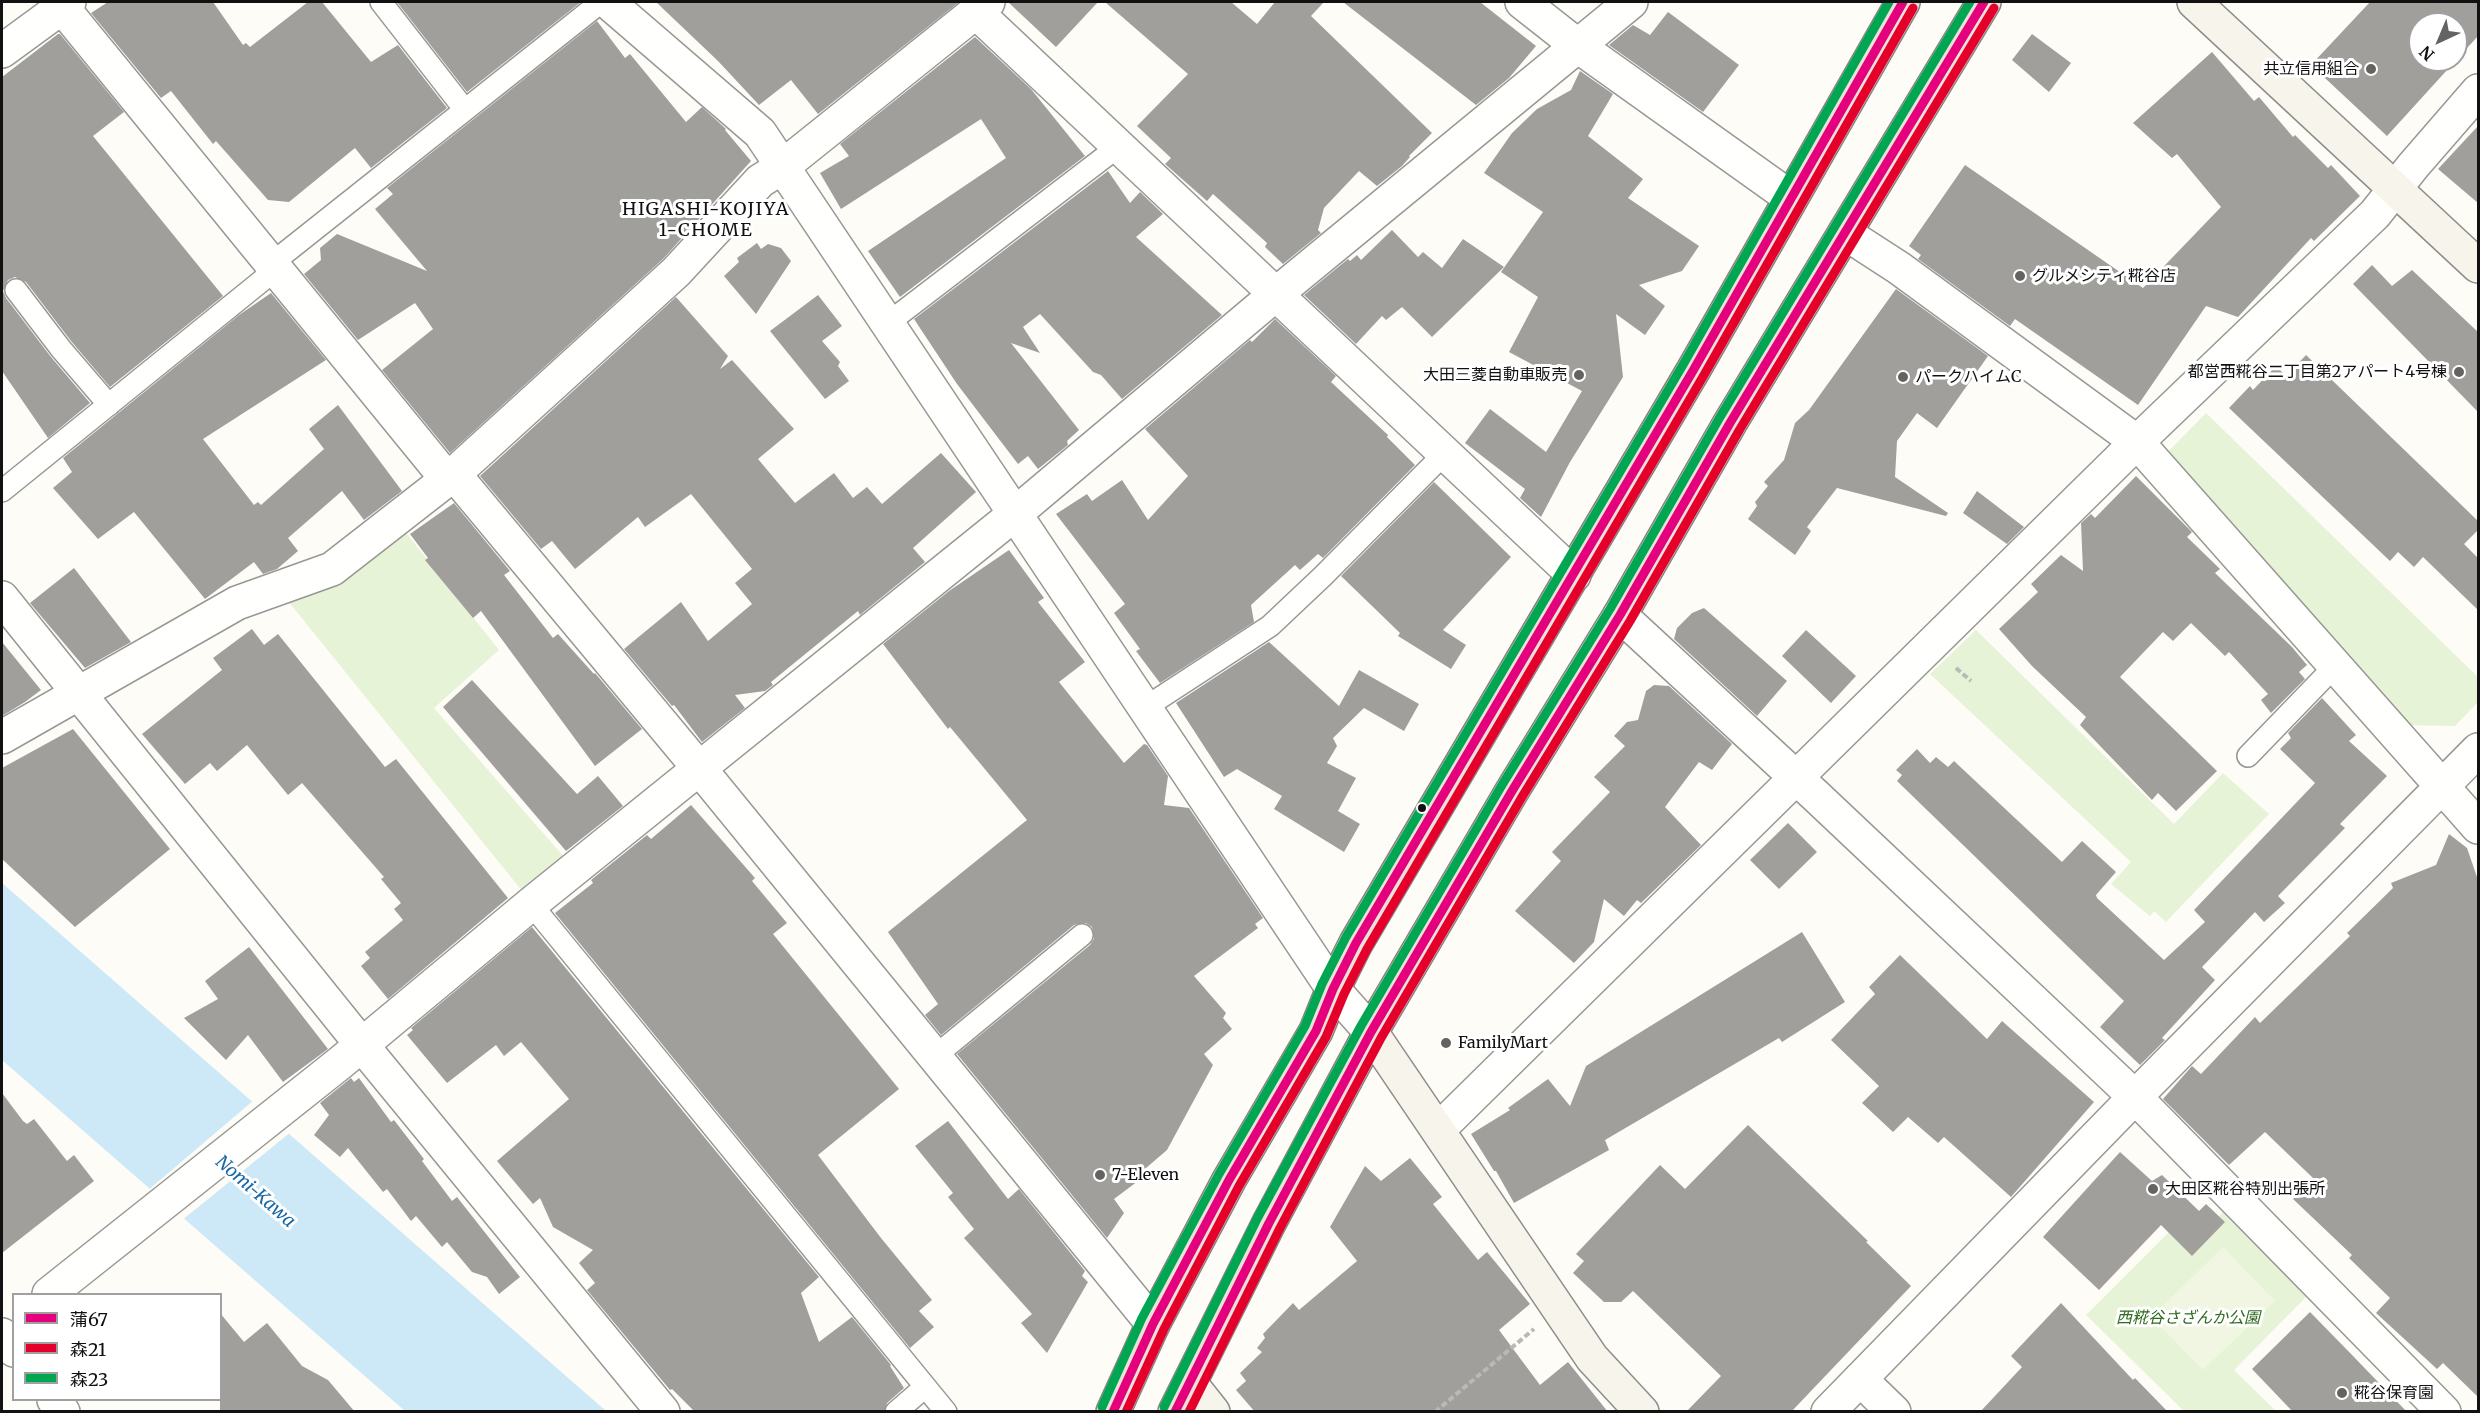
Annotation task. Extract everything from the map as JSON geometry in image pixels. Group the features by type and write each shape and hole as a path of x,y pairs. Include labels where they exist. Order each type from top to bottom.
{"highway":[{"path":"1113,1412 1153,1324 1229,1180 1316,1031 1333,988 1362,934 1574,575 1903,2"},
{"path":"1182,1397 1269,1223 1371,1032 1512,791 1620,615 1730,423 1984,2"}],"street":[{"path":"608,2 760,133 1333,988 1371,1032 1592,1358 1642,1412"},
{"path":"1522,2 1578,46 1791,198"},
{"path":"50,1293 278,1112 698,768 1016,513 1276,294 1631,2"},
{"path":"2194,2 2478,266"},
{"path":"2,48 63,3 271,264 698,768 1153,1324"},
{"path":"2,737 237,603 332,570 451,477 676,272 760,181 782,167 982,7 1119,146 1574,575"},
{"path":"1438,1130 2136,442 2375,214 2478,91"},
{"path":"1845,233 1899,268 2136,442 2478,827"},
{"path":"2,598 663,1412"},
{"path":"1620,615 1795,776 2134,1097 2444,1412"},
{"path":"1828,1412 2134,1097 2478,750"},
{"path":"2,1333 12,1347"},
{"path":"1860,1379 1894,1412"},
{"path":"1182,1397 1213,1412"}],"lane":[{"path":"381,2 465,110"},
{"path":"2,491 264,279 271,264 601,2"},
{"path":"888,323 1119,146"},
{"path":"16,290 60,349 109,405"},
{"path":"1146,707 1270,626 1323,576 1444,453"},
{"path":"2248,756 2335,666"},
{"path":"531,904 946,1412"},
{"path":"934,1057 1082,935"},
{"path":"896,1412 925,1387"}],"path":[{"path":"1435,1412 1558,1308"}],"green space":[{"path":"2206,413 2478,677 2478,702 2455,726 2399,725 2160,460"},
{"path":"403,529 499,650 434,708 564,857 523,892 288,601"},
{"path":"1976,630 2174,824 2223,773 2269,814 2166,922 2154,911 2150,916 2111,884 2131,862 1930,674"},
{"name":"西糀谷さざんか公園","path":"2228,1206 2308,1295 2234,1370 2276,1411 2184,1411 2086,1315 2173,1228 2192,1247"},
{"path":"2223,1247 2275,1301 2203,1370 2151,1317"}],"water":[{"name":"Nomi-Kawa","path":"2,883 606,1411 405,1411 2,1060"}],"pier":[{"path":"254,1100 291,1132 181,1221 147,1191"}],"building":[{"path":"108,2 213,2 243,45 246,43 250,47 308,2 322,2 371,62 398,45 447,108 371,168 355,148 289,202 268,200 216,141 213,144 171,91 161,98 91,13"},
{"path":"397,2 581,2 467,92"},
{"path":"656,2 959,2 818,114 791,80 759,105 718,61"},
{"path":"1008,2 1098,2 1056,47"},
{"path":"1105,2 1231,2 1257,24 1275,2 1324,2 1311,16 1432,133 1402,166 1377,186 1359,171 1324,208 1318,230 1321,233 1283,264 1265,247 1267,243 1213,194 1207,201 1165,164 1171,158 1137,126 1188,74"},
{"path":"1343,2 1480,2 1536,46 1509,78 1476,105"},
{"path":"2370,2 2478,2 2478,36 2468,47 2468,12 2408,12 2408,72 2445,72 2387,136 2311,65"},
{"path":"1668,12 1739,65 1703,112 1609,45 1633,25 1650,35"},
{"path":"597,21 625,58 630,54 686,122 702,107 726,129 751,161 663,259 450,453 382,370 433,329 415,303 358,340 304,274 321,260 320,248 337,234 427,271 375,209 393,194 387,188"},
{"path":"58,34 124,112 93,136 223,296 110,387 26,282 15,277 8,280 3,291 6,298 90,403 48,438 2,371 2,77"},
{"path":"2032,34 2071,63 2049,92 2012,60"},
{"path":"975,37 1031,89 1085,156 900,297 868,251 1006,158 981,119 841,209 820,173 849,156 840,144"},
{"path":"2212,52 2254,101 2259,97 2293,137 2295,135 2328,168 2331,165 2360,196 2314,241 2311,238 2238,317 2206,306 2138,405 2015,319 2010,326 1918,259 1921,255 1909,246 1965,165 2143,288 2221,207 2177,154 2172,158 2133,123"},
{"path":"1580,71 1613,94 1588,136 1643,179 1628,198 1699,246 1682,271 1639,285 1665,306 1645,335 1616,314 1623,377 1570,462 1541,517 1520,498 1525,489 1465,443 1490,409 1546,452 1582,391 1509,352 1538,297 1501,272 1543,212 1484,173 1512,133 1537,109 1571,90"},
{"path":"2478,126 2478,203 2438,169"},
{"path":"1108,171 1130,203 1140,192 1163,214 1136,237 1222,315 1122,399 1101,375 1093,372 1040,314 1023,327 1040,353 1011,343 1079,430 1067,441 1068,445 1038,469 1028,456 1018,464 957,384 914,319"},
{"path":"1392,230 1418,257 1423,252 1442,268 1463,239 1504,267 1432,337 1402,307 1386,320 1382,316 1356,344 1304,295 1348,259 1350,261 1357,255 1361,260"},
{"path":"757,243 761,249 768,244 781,248 791,261 756,314 724,276 739,262 737,258"},
{"name":"都営西糀谷二丁目第2アパート4号棟","path":"2372,265 2392,286 2412,270 2478,332 2478,412 2353,284"},
{"path":"1896,289 1988,356 1937,428 1917,413 1897,441 1895,477 1948,513 1946,516 1837,488 1807,527 1811,531 1795,555 1748,519 1757,506 1755,502 1768,486 1764,482 1784,460 1795,423 1809,410"},
{"path":"271,293 326,360 203,439 254,505 258,502 261,505 324,449 309,429 338,405 402,491 364,520 342,491 288,538 298,551 277,569 263,574 254,562 205,599 134,512 98,539 53,488 72,472 63,458 239,315"},
{"path":"818,295 842,326 822,341 840,362 838,366 849,381 825,399 770,331"},
{"path":"676,297 728,356 720,369 732,360 794,429 758,459 795,503 834,473 853,498 867,487 882,504 941,453 976,492 913,548 925,562 860,615 858,611 771,682 773,685 765,691 735,695 745,708 702,742 674,705 672,706 624,649 681,602 708,641 752,604 735,583 752,569 691,494 645,527 638,517 575,569 552,541 541,549 480,476"},
{"path":"1275,319 1336,376 1331,382 1388,435 1387,437 1415,465 1323,558 1318,554 1300,570 1295,565 1251,605 1254,622 1160,683 1136,651 1140,649 1114,613 1125,604 1056,514 1087,494 1092,501 1122,480 1148,520 1188,476 1145,429 1250,340 1252,342"},
{"path":"2306,355 2478,521 2478,530 2464,544 2478,558 2478,610 2423,557 2414,567 2398,552 2390,561 2229,408 2250,386 2253,390 2276,366 2286,376"},
{"path":"2136,476 2192,532 2187,537 2220,569 2215,573 2292,647 2307,665 2299,672 2305,679 2271,713 2261,700 2268,694 2229,652 2225,656 2191,623 2173,641 2163,632 2120,677 2217,771 2176,811 2158,793 2152,800 2080,725 2086,717 2032,666 1999,629 2038,592 2031,584 2061,555 2083,571 2081,523 2091,514 2095,518"},
{"path":"1434,482 1511,557 1443,630 1466,645 1451,669 1398,636 1400,633 1341,576"},
{"path":"1977,491 2024,527 2007,544 1963,513"},
{"path":"454,503 510,571 504,575 553,638 558,634 595,673 642,729 595,766 481,611 473,618 425,560 428,558 410,534"},
{"path":"1009,550 1044,598 1038,602 1085,662 1059,682 1124,763 1144,744 1147,745 1168,776 1164,805 1189,808 1263,918 1255,924 1258,928 1194,976 1226,1013 1223,1018 1232,1029 1204,1054 1213,1065 1167,1150 1139,1174 1142,1178 1114,1199 1124,1213 1107,1238 957,1054 1090,945 1094,939 1092,927 1086,923 1074,925 941,1035 925,1015 938,1004 888,932 1027,820 950,727 948,729 883,644 949,591"},
{"path":"74,568 131,642 85,668 30,603"},
{"path":"1704,608 1787,681 1757,716 1674,639 1677,628 1692,613"},
{"path":"252,629 264,645 278,634 385,767 396,759 508,898 388,999 361,966 370,958 365,952 403,920 394,909 401,903 381,879 384,877 302,783 288,795 247,745 217,771 210,763 185,784 142,734 222,670 213,658"},
{"path":"1806,630 1856,676 1831,703 1782,656"},
{"path":"2,642 41,690 2,716"},
{"path":"1269,642 1339,706 1359,670 1419,704 1404,731 1364,708 1333,738 1337,746 1327,763 1356,778 1338,811 1360,824 1344,852 1274,809 1282,796 1237,769 1224,777 1176,703"},
{"path":"472,680 577,794 598,776 623,806 566,851 443,707"},
{"path":"1654,685 1669,686 1732,744 1712,770 1699,762 1665,807 1701,845 1641,903 1637,900 1624,916 1604,899 1594,942 1574,963 1515,911 1561,861 1552,852 1610,792 1594,777 1625,746 1614,736 1627,722 1638,720 1646,691"},
{"path":"2322,698 2356,735 2349,741 2387,776 2340,824 2345,828 2278,896 2285,903 2264,922 2255,912 2202,967 2215,980 2162,1038 2165,1040 2140,1065 2100,1027 2124,1001 1897,781 1902,775 1896,770 1917,749 1930,763 1936,757 1948,767 1954,761 2062,862 2082,841 2116,872 2096,895 2097,898 2164,960 2205,922 2194,910 2315,783 2280,749 2291,738 2288,733"},
{"path":"73,729 170,849 75,927 2,859 2,768"},
{"path":"691,805 755,878 752,881 787,923 773,934 899,1089 818,1155 932,1300 919,1311 934,1327 910,1348 555,913 593,883 591,880 647,835 651,839"},
{"path":"1788,823 1817,852 1779,889 1750,860"},
{"path":"2449,834 2467,848 2478,880 2478,1397 2443,1363 2437,1369 2376,1313 2390,1298 2349,1258 2352,1255 2293,1199 2313,1178 2265,1132 2229,1165 2163,1099 2192,1066 2201,1074 2255,1017 2260,1023 2350,936 2347,933 2393,888 2391,883 2436,865"},
{"path":"532,927 819,1277 801,1293 819,1342 852,1317 891,1365 904,1388 887,1403 884,1412 695,1412 672,1389 670,1390 587,1290 595,1283 579,1263 593,1250 553,1227 540,1198 533,1204 497,1161 569,1099 521,1042 504,1056 496,1045 447,1083 407,1035 413,1030 411,1028"},
{"path":"1802,932 1845,1002 1782,1042 1779,1038 1605,1140 1609,1150 1514,1203 1471,1134 1510,1110 1508,1108 1548,1079 1570,1106 1586,1066"},
{"path":"249,947 328,1049 283,1082 248,1035 226,1060 184,1018 218,999 205,981"},
{"path":"1900,955 1987,1039 2002,1021 2094,1102 2011,1197 1944,1137 1938,1143 1908,1117 1893,1132 1862,1103 1879,1086 1831,1040 1875,994 1869,987"},
{"path":"351,1078 354,1082 359,1078 391,1122 394,1120 424,1159 422,1161 452,1201 457,1197 520,1277 499,1294 487,1277 472,1272 447,1242 442,1247 416,1216 411,1221 387,1189 383,1192 348,1148 340,1157 314,1135 329,1115 320,1103"},
{"path":"2,1093 23,1121 27,1124 34,1119 67,1161 74,1155 94,1181 2,1253"},
{"path":"948,1121 1008,1199 1019,1189 1085,1271 1082,1276 1088,1282 1047,1353 1021,1323 1032,1314 964,1238 974,1229 948,1197 953,1193 915,1146"},
{"path":"1748,1125 1911,1286 1791,1412 1686,1412 1721,1376 1633,1291 1621,1302 1604,1302 1573,1273 1584,1261 1576,1254 1660,1165 1685,1189"},
{"path":"2120,1152 2152,1181 2162,1175 2199,1211 2206,1204 2225,1222 2192,1256 2161,1225 2099,1290 2043,1237"},
{"path":"1410,1158 1442,1197 1433,1204 1478,1260 1487,1252 1530,1304 1499,1330 1540,1385 1568,1362 1608,1412 1255,1412 1236,1390 1246,1381 1240,1373 1262,1352 1257,1348 1265,1338 1263,1334 1293,1303 1299,1310 1357,1261 1330,1227 1365,1166 1381,1181"},
{"path":"2061,1303 2133,1380 2135,1378 2168,1412 1980,1412 2022,1367 2011,1356"},
{"path":"2310,1312 2407,1412 2293,1412 2252,1369"},
{"path":"222,1315 244,1342 267,1323 302,1366 328,1380 355,1412 220,1412"}],"transit line":[{"name":"森23","path":"1102,1407 1142,1318 1219,1174 1305,1026 1322,984 1346,937 1684,363 1889,2"},
{"name":"蒲67","path":"1113,1412 1153,1324 1229,1180 1316,1031 1333,989 1356,943 1694,369 1903,2"},
{"name":"森23","path":"1164,1407 1258,1217 1361,1026 1502,785 1610,609 1720,417 1970,2"},
{"name":"蒲67","path":"1175,1412 1269,1223 1371,1032 1512,791 1620,615 1730,423 1984,2"},
{"name":"森21","path":"1126,1412 1164,1329 1239,1186 1326,1037 1344,994 1367,949 1704,375 1913,8"},
{"name":"森21","path":"1189,1412 1280,1228 1381,1038 1522,797 1630,621 1740,429 1994,8"}],"place":[{"name":"共立信用組合","path":"2371,69"},
{"name":"グルメシティ糀谷店","path":"2020,276"},
{"name":"都営西糀谷二丁目第2アパート4号棟","path":"2459,372"},
{"name":"大田三菱自動車販売","path":"1579,375"},
{"name":"パークハイムC","path":"1903,377"},
{"name":"FamilyMart","path":"1446,1043"},
{"name":"7-Eleven","path":"1100,1175"},
{"name":"大田区糀谷特別出張所","path":"2153,1189"},
{"name":"糀谷保育園","path":"2342,1393"}],"district":[{"name":"HIGASHI-KOJIYA 1-CHOME","path":"706,220"}]}
